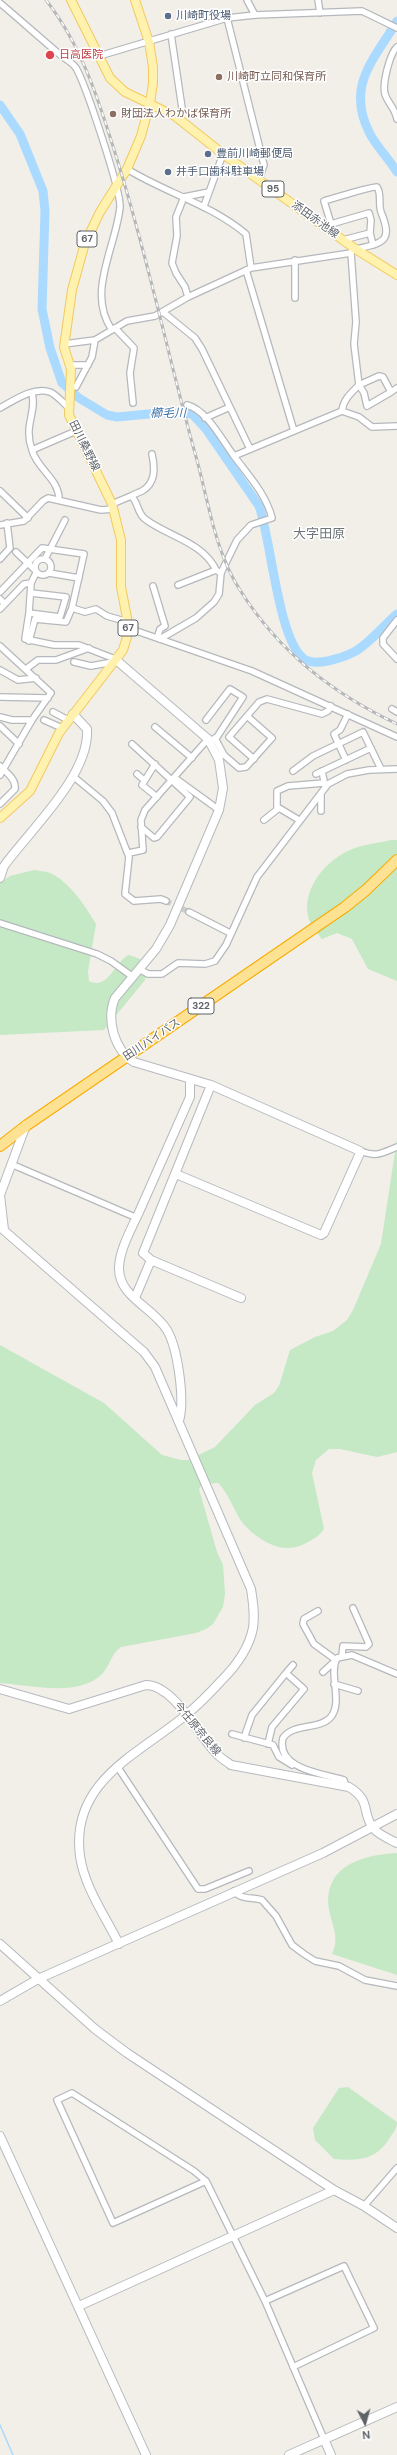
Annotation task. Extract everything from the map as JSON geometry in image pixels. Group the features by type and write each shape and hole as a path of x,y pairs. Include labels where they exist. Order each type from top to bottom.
{"highway":[{"name":"田川バイパス","path":"0,1146 27,1124 345,907 366,890 397,860"}],"main road":[{"name":"添田赤池線","path":"70,0 110,78 125,92 179,118 224,154 330,227 353,250 397,274"},
{"name":"田川桑野線","path":"0,818 30,791 62,728 122,650 128,625 121,587 121,540 113,507 69,415 69,405 74,387 64,344 72,290 85,243 100,212 127,169 141,136 150,103 153,83 149,42 135,0"}],"street":[{"path":"247,0 255,15"},
{"path":"318,0 320,13"},
{"path":"0,3 76,68 94,112 120,205 109,258 103,272 102,313 114,329 134,348 130,372 133,403"},
{"path":"98,56 227,18 255,15 362,11 397,28"},
{"path":"227,18 264,165 259,179"},
{"path":"171,34 182,108 179,118"},
{"path":"397,47 389,60 384,88 385,95 391,102 397,119"},
{"path":"204,206 224,154"},
{"path":"127,169 163,186 177,196 184,197 204,206 209,211 232,222 246,234 249,269 294,431"},
{"path":"64,344 95,340 126,321 163,312 188,297 249,269 353,250 373,245 382,242 387,230 381,211 377,187 371,186 364,190 324,201 330,227 369,213 371,220 370,233 373,245"},
{"path":"184,197 209,192"},
{"path":"184,197 176,217 177,236 172,263 176,274 185,287 188,297"},
{"path":"343,240 370,233"},
{"path":"353,250 356,322 354,344 359,385 364,393 366,406 397,388"},
{"path":"295,260 295,298"},
{"path":"163,312 195,338 202,349 250,449"},
{"path":"74,387 88,365 95,340"},
{"path":"70,365 88,365"},
{"path":"342,411 343,404 359,385 378,376 383,377 391,392"},
{"path":"0,408 32,393 50,392 69,405"},
{"path":"32,393 34,405 30,413 27,434 39,466 58,488 59,499"},
{"path":"158,638 196,618 214,602 219,594 218,571 237,540 251,525 272,518 270,509 258,487 205,418 196,409 186,405"},
{"path":"205,418 230,407"},
{"path":"234,456 342,411 359,417 372,427 397,426"},
{"path":"32,450 76,431"},
{"path":"0,524 24,521 43,501 48,498 59,499 101,510 113,507 130,496 144,490 153,477 155,470 152,454"},
{"path":"0,491 28,518"},
{"path":"130,496 134,499 142,518 206,555 218,571"},
{"path":"45,559 65,520"},
{"path":"0,559 10,548 8,523"},
{"path":"0,592 42,548 84,554 72,608 64,623 35,619 29,641"},
{"path":"16,552 36,572 44,575 49,573 79,578"},
{"path":"45,559 37,560 34,565 36,572 31,583 29,613 25,639 54,645 89,648 114,661 211,739 221,755 242,768 246,767 272,738 247,716"},
{"path":"45,559 51,565 49,573"},
{"path":"178,585 218,571"},
{"path":"0,609 24,584 31,583"},
{"path":"154,586 165,626 160,629 158,638"},
{"path":"29,613 60,617 66,597 31,592"},
{"path":"0,599 5,604"},
{"path":"72,608 85,612 96,609 107,616 158,638 252,671 332,706 397,737"},
{"path":"397,620 383,638 383,644 397,659"},
{"path":"0,646 36,678 51,694 32,720 19,744 2,768 0,775"},
{"path":"26,669 38,660 56,660 89,648"},
{"path":"74,662 91,666 114,661"},
{"path":"0,670 18,680 36,678"},
{"path":"128,853 143,850 141,828 145,810 211,739 243,697 230,689 206,720"},
{"path":"0,697 48,698"},
{"path":"254,759 229,737 259,702 267,699 318,713 326,713 332,706"},
{"path":"0,878 4,866 74,777 79,767 88,735 84,724 71,717 53,712"},
{"path":"346,760 334,734 340,730 348,714"},
{"path":"0,717 12,720 32,720"},
{"path":"44,720 62,728"},
{"path":"360,720 363,732 381,769"},
{"path":"0,726 19,744"},
{"path":"155,727 192,758"},
{"path":"293,771 313,756 363,732"},
{"path":"132,744 174,779 219,810"},
{"path":"316,774 371,748"},
{"path":"221,755 223,788 219,810 170,925 156,949 115,998 111,1008 110,1020 127,1057 134,1062 184,1076 190,1080 211,1085 373,1156 397,1147"},
{"path":"155,764 142,785 157,797"},
{"path":"0,804 16,789 14,780 2,768"},
{"path":"264,820 277,809 277,790 288,786 325,785 336,778 347,774 381,769 397,769"},
{"path":"139,969 148,974 162,974 183,962 210,963 221,954 258,877 299,820 321,793 325,785 322,771"},
{"path":"137,774 144,780"},
{"path":"74,777 103,801 112,813 128,853 130,864 125,894 128,899 134,901 161,899 166,902"},
{"path":"141,828 154,838 157,837 190,797 174,779"},
{"path":"321,793 321,812"},
{"path":"277,809 299,820"},
{"path":"189,912 230,934"},
{"path":"0,923 97,954 111,961 133,977"},
{"path":"178,1421 182,1410 182,1394 171,1340 166,1330 135,1298 125,1290 120,1279 119,1267 121,1255 190,1097 190,1080"},
{"path":"211,1085 143,1253 151,1260 241,1298"},
{"path":"27,1124 0,1195 2,1229 144,1352 155,1367 241,1564 251,1589 254,1611 253,1629 247,1648 236,1666 186,1715 117,1766 96,1787 85,1808 80,1831 80,1849 84,1873 118,1944"},
{"path":"176,1174 321,1235 324,1234 360,1158 360,1151"},
{"path":"11,1164 137,1218"},
{"path":"135,1298 151,1260"},
{"path":"342,1655 343,1646 366,1647 369,1644 353,1608"},
{"path":"318,1611 304,1619 303,1624 314,1644 335,1661"},
{"path":"323,1672 342,1655 352,1655 397,1674"},
{"path":"335,1661 334,1684 336,1702 334,1711 330,1718 292,1731 283,1738 283,1753 294,1764 344,1780 346,1786"},
{"path":"244,1738 252,1715 293,1665"},
{"path":"268,1744 272,1727 304,1689 286,1673"},
{"path":"334,1684 358,1691"},
{"name":"今任原奈良線","path":"0,1689 69,1709 146,1685 154,1685 160,1688 186,1715 216,1754 231,1764 346,1786 359,1793 364,1801 373,1827"},
{"path":"232,1734 273,1745 278,1757 290,1766 294,1764"},
{"path":"117,1766 198,1888 205,1889 249,1871"},
{"path":"0,2001 38,1979 234,1891 323,1853 397,1814"},
{"path":"373,1827 383,1836 397,1843"},
{"path":"234,1891 238,1896 262,1900 276,1916 292,1945 315,1961 327,1962 365,1980 397,1986"},
{"path":"0,1944 95,2029 127,2053 334,2190 364,2206 397,2228"},
{"path":"206,2181 113,2223 57,2100 72,2093 194,2171 206,2181 265,2301 331,2455"},
{"path":"0,2136 146,2455"},
{"path":"364,2206 397,2168"},
{"path":"79,2306 334,2190"},
{"path":"265,2301 344,2266 374,2328 293,2367"},
{"path":"289,2455 397,2407"}],"green space":[{"path":"397,840 397,981 368,969 352,939 337,933 322,939 310,922 307,905 313,884 327,866 336,858 345,852 364,845"},
{"path":"34,870 50,873 64,882 82,903 96,924 88,971 89,981 96,983 102,982 111,974 124,958 129,955 140,959 146,967 145,980 104,1030 0,1035 0,883 10,876"},
{"path":"397,1139 397,1452 377,1457 340,1449 329,1449 316,1460 312,1473 324,1529 314,1538 294,1548 277,1546 261,1539 242,1522 225,1492 218,1483 202,1484 199,1489 217,1552 223,1565 225,1594 223,1607 213,1624 196,1633 121,1647 114,1653 106,1669 100,1676 78,1686 52,1688 0,1683 0,1345 104,1403 162,1455 181,1460 188,1460 215,1447 255,1405 274,1393 279,1386 290,1350 315,1337 333,1331 347,1320 353,1310 381,1244"},
{"path":"397,1853 397,1975 332,1954 335,1942 335,1932 329,1909 329,1894 332,1882 339,1873 348,1866 359,1860 384,1854"},
{"path":"348,2087 397,2122 397,2124 384,2146 372,2155 366,2158 351,2160 334,2159 315,2140 313,2128 339,2088"}],"waterway":[{"path":"397,21 372,61 366,74 361,87 360,102 363,117 370,134 397,172"},
{"name":"櫛毛川","path":"0,105 20,134 43,191 45,211 42,309 50,348 62,383 79,398 107,415 117,417 170,412 192,414 206,429 259,506 276,587 288,632 295,648 304,659 322,662 343,657 354,652 370,640 397,614"},
{"path":"0,2425 13,2455"}],"tunnel":[{"path":"166,901 189,912"}],"railway":[{"path":"46,0 70,36 88,75 110,135 128,194 214,529 232,576 255,612 272,633 309,669 351,699 397,724"}],"place":[{"name":"川崎町役場","path":"168,16"},
{"name":"日高医院","path":"50,55"},
{"name":"川崎町立同和保育所","path":"219,77"},
{"name":"財団法人わかば保育所","path":"113,114"},
{"name":"豊前川崎郵便局","path":"208,154"},
{"name":"井手口歯科駐車場","path":"168,172"}],"district":[{"name":"大字田原","path":"319,535"}]}
